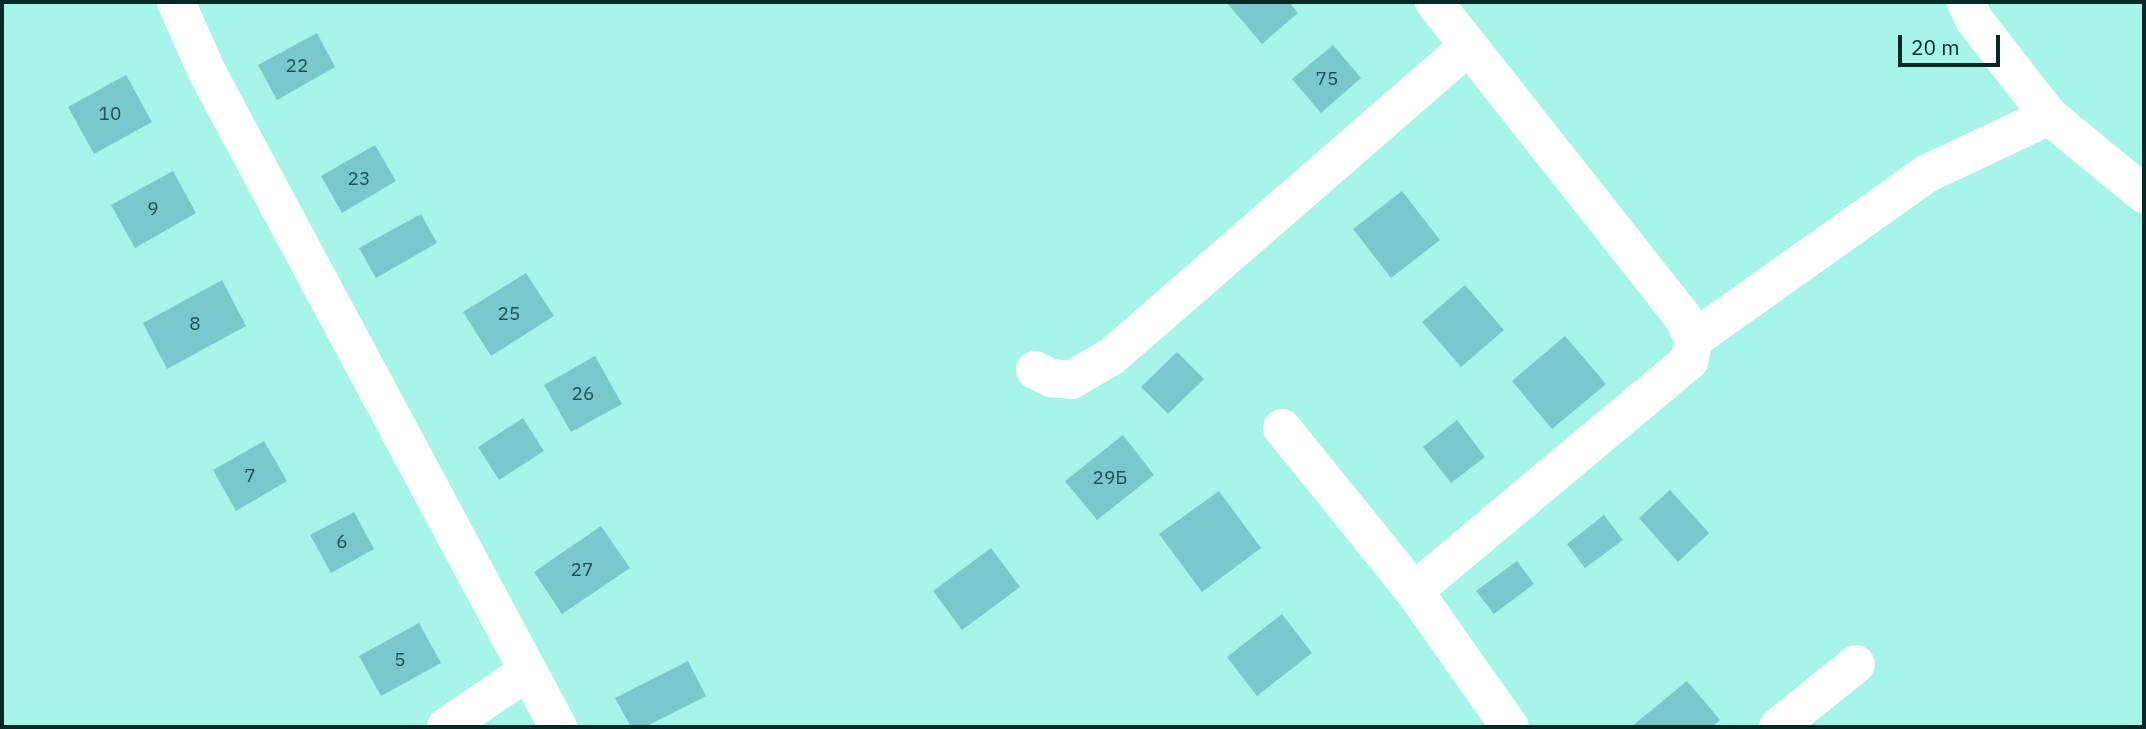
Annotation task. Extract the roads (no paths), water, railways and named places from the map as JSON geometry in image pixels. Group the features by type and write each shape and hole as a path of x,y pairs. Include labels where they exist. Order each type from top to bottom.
{"street":[{"path":"176,2 207,72 558,727"},
{"path":"1414,591 1689,361 1694,339 1682,316 1434,2"},
{"path":"1966,2 1976,21 2049,116 2144,194"},
{"path":"1035,370 1051,379 1071,380 1111,357 1468,47"},
{"path":"1694,339 1926,174 2049,116"},
{"path":"1282,428 1414,591 1510,727"},
{"path":"1778,727 1856,664"},
{"path":"446,727 528,671"}]}
